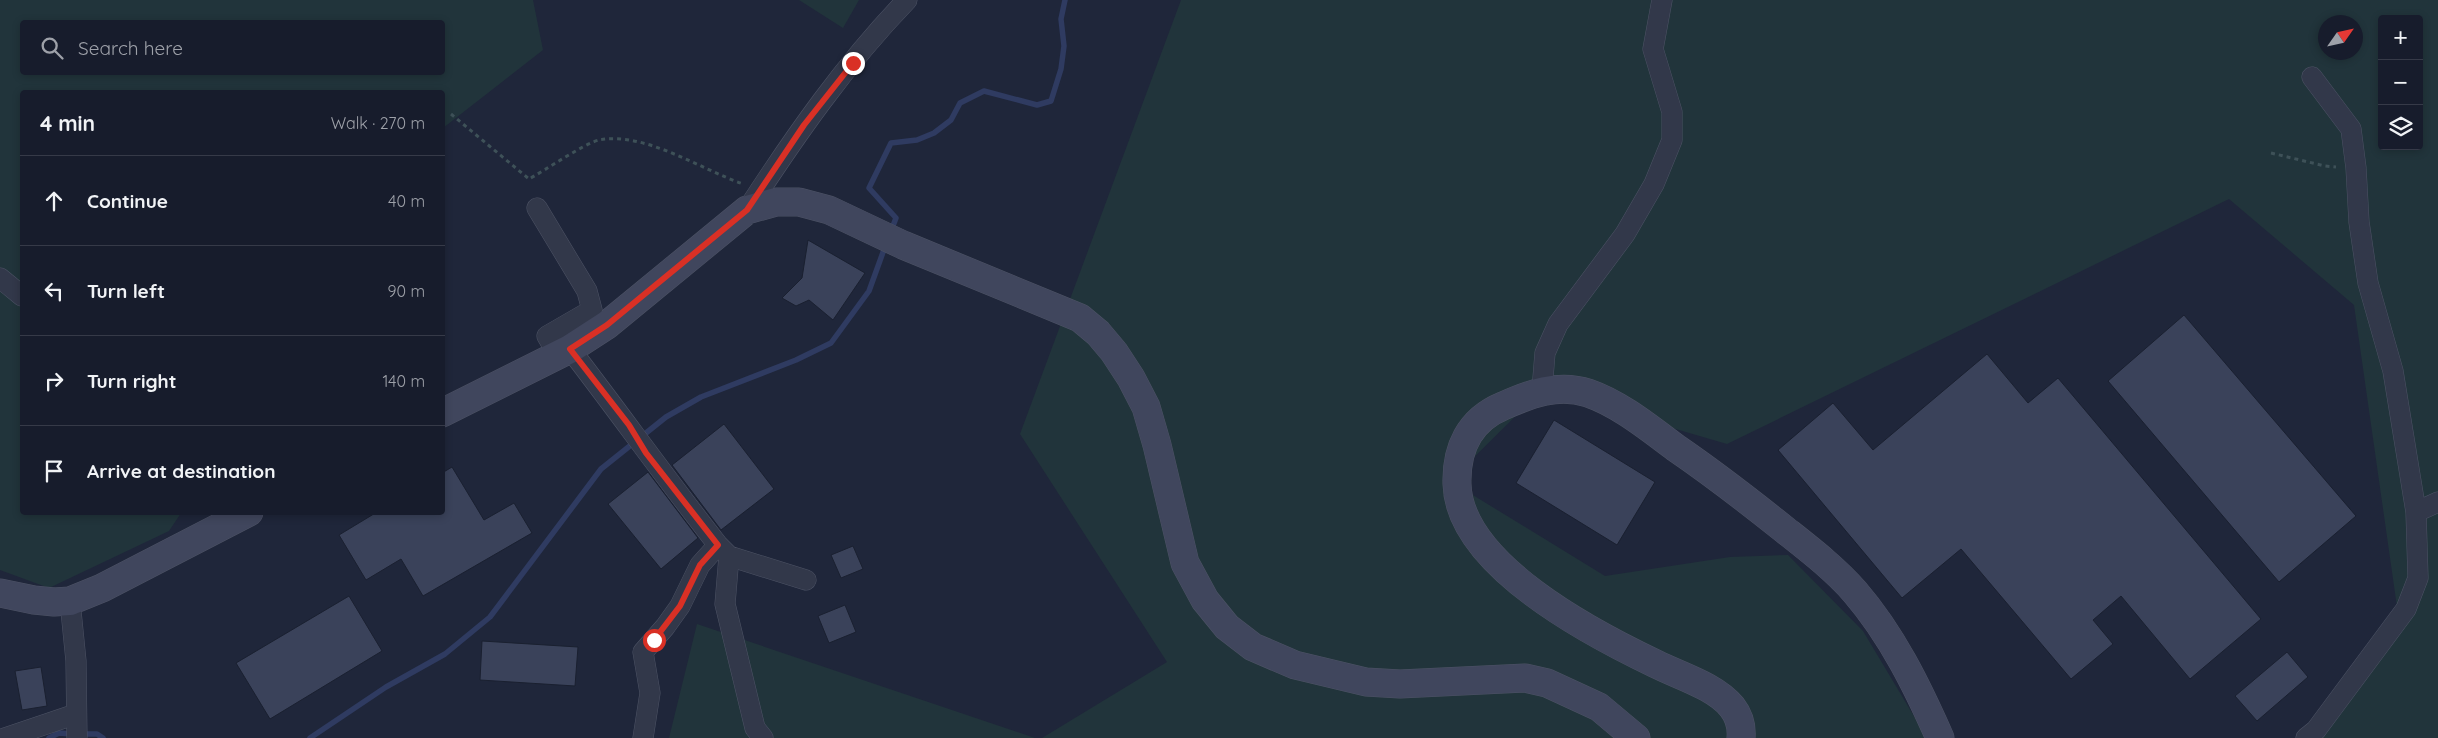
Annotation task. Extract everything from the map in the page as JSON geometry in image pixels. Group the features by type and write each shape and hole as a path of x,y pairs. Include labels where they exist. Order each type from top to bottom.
{"street":[{"path":"445,412 564,352 607,325 754,200 804,125 877,32 908,0"},
{"path":"1542,390 1545,353 1558,324 1624,234 1654,184 1672,140 1672,112 1653,49 1662,0"},
{"path":"2306,738 2316,730 2406,609 2418,578 2416,512 2393,371 2368,283 2359,222 2356,168 2351,129 2312,77"},
{"path":"754,200 799,202 829,210 903,245 1080,318 1098,333 1131,378 1146,407 1158,445 1185,563 1205,600 1221,620 1253,647 1295,665 1366,682 1400,684 1525,678 1547,683 1599,707 1636,738"},
{"path":"537,208 587,291 592,310 547,336 564,352 629,425 646,453 724,551 806,580"},
{"path":"0,278 20,294"},
{"path":"1741,738 1740,721 1732,706 1713,691 1609,642 1512,578 1482,544 1464,514 1457,488 1458,454 1466,438 1481,420 1495,409 1542,390 1568,390 1587,393 1637,420 1727,483 1817,555 1854,590 1876,619 1917,685 1940,738"},
{"path":"2416,512 2438,502"},
{"path":"0,593 34,600 70,601 102,588 243,515"},
{"path":"643,738 650,693 643,652 680,606 700,565 724,551"},
{"path":"724,551 725,604 755,728 763,738"},
{"path":"5,738 77,725 76,660 70,601"}],"path":[{"path":"451,114 529,179 597,140 621,139 647,142 714,174 754,200"},
{"path":"2271,153 2326,166 2356,168"}],"shaded area":[{"path":"0,0 533,0 543,50 445,126 445,90 20,90 20,515 180,515 169,531 49,588 0,570"},
{"path":"799,0 859,0 843,28"},
{"path":"1181,0 2438,0 2438,738 2302,738 2399,621 2354,305 2229,199 1727,444 1542,390 1450,481 1605,576 1730,557 1788,555 1863,631 1927,738 1042,738 1167,662 1020,434"},
{"path":"697,624 1035,738 669,738"}],"building":[{"path":"808,240 865,273 833,320 809,300 796,306 782,298 802,278"},
{"path":"2184,315 2356,516 2279,582 2108,381"},
{"path":"1987,354 2028,403 2058,378 2261,619 2190,679 2121,596 2093,620 2113,644 2071,679 1961,549 1902,598 1778,450 1833,403 1873,450"},
{"path":"1554,420 1655,482 1617,545 1516,483"},
{"path":"724,424 774,489 721,530 672,465"},
{"path":"452,467 484,520 514,503 532,533 423,596 401,559 366,580 339,535 372,515 445,515 445,471"},
{"path":"648,472 698,538 661,569 608,504"},
{"path":"853,546 863,569 841,578 831,555"},
{"path":"349,596 382,651 270,719 236,663"},
{"path":"845,605 856,632 829,643 818,616"},
{"path":"482,641 578,647 575,686 480,680"},
{"path":"2287,652 2308,677 2257,721 2235,696"},
{"path":"41,667 47,706 22,710 15,671"}],"waterway":[{"path":"891,231 896,218 869,188 891,143 917,140 934,133 951,120 960,103 984,91 1037,105 1051,101 1061,69 1064,46 1061,19 1065,0"},
{"path":"310,738 386,687 445,654 490,617 601,469 666,417 701,397 796,360 831,343 869,291 886,244"},
{"path":"49,738 59,733 72,734"},
{"path":"82,734 97,734 103,738"}],"route":[{"path":"654,640 680,606 700,565 718,545 646,453 629,425 570,349 607,325 747,210 804,125 853,63"}]}
